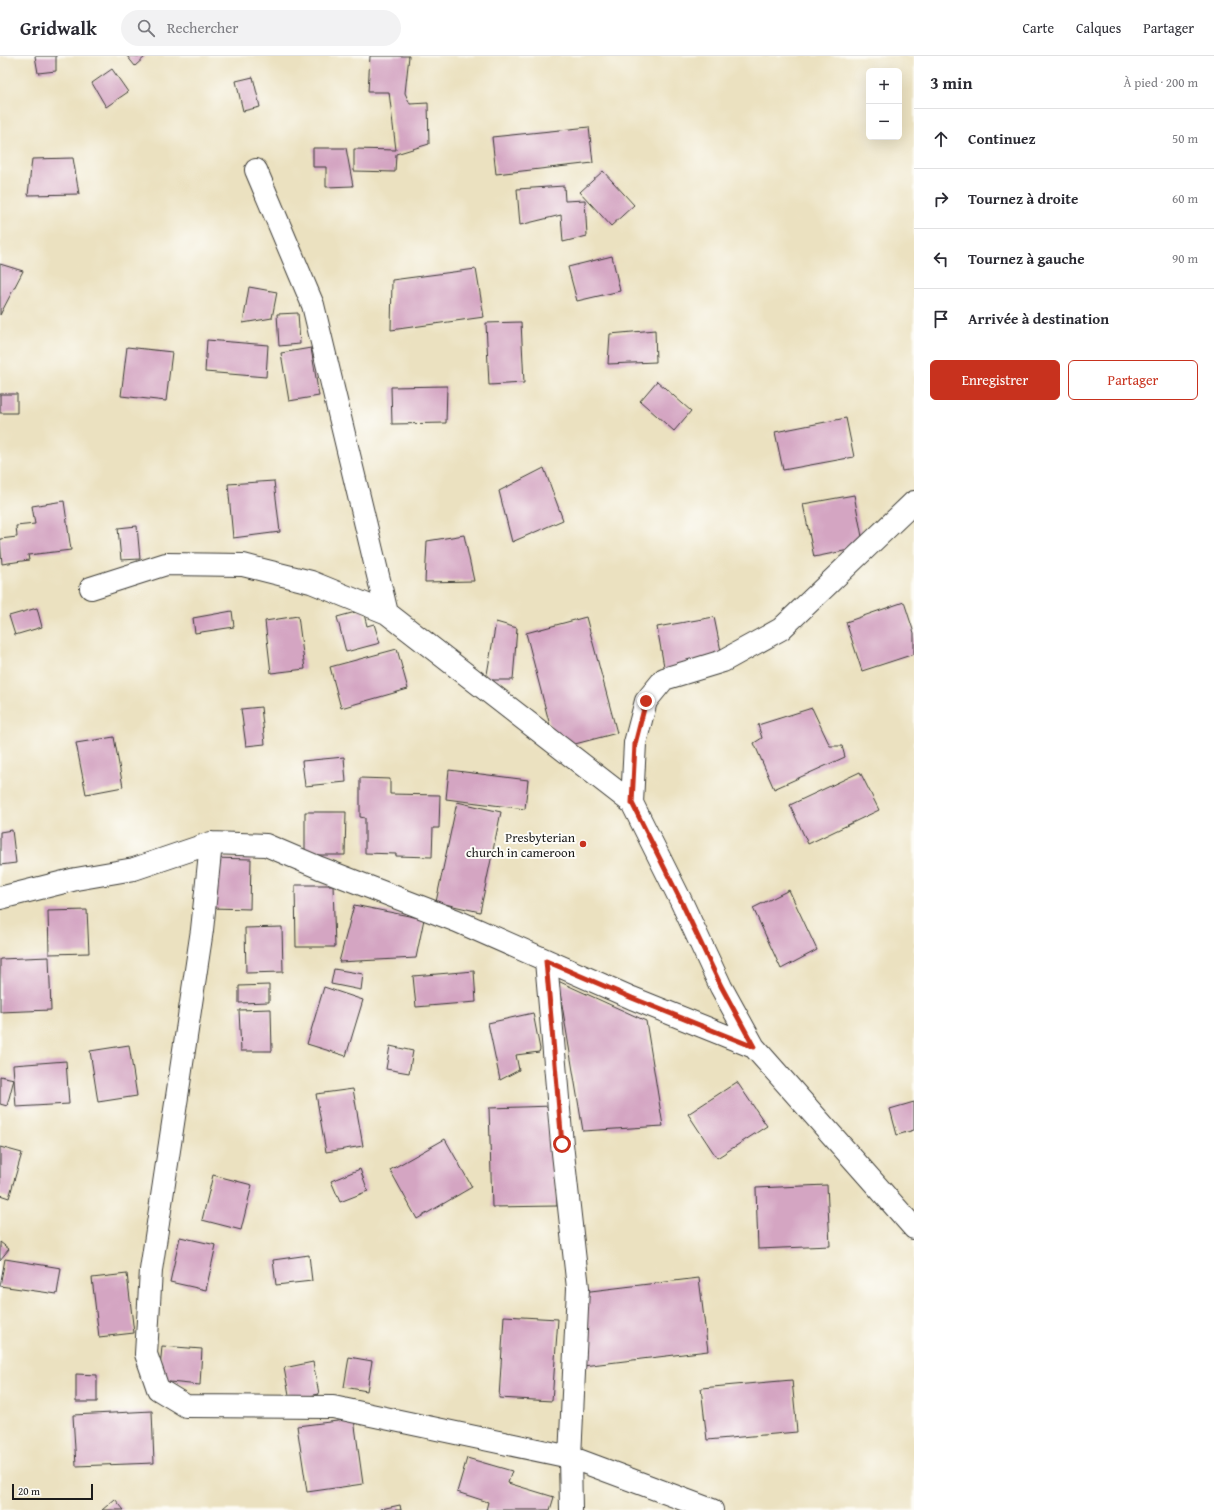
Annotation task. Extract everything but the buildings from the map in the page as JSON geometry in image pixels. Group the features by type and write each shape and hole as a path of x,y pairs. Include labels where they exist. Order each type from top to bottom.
{"street":[{"path":"256,170 313,305 387,613"},
{"path":"632,803 635,744 646,701 664,680 723,661 782,629 914,502"},
{"path":"91,588 166,564 243,565 311,582 387,613 632,803 681,901 721,986 754,1047 914,1228"},
{"path":"0,898 76,880 134,869 211,843 266,845 320,868 456,921 632,998 754,1047"},
{"path":"211,843 202,930 151,1270 146,1354 158,1389 186,1406 334,1407 570,1457 712,1510"},
{"path":"546,961 562,1144 578,1288 570,1457 571,1510"}],"place":[{"name":"Presbyterian church in cameroon","path":"583,844"}],"route":[{"path":"562,1144 546,961 632,998 754,1047 721,986 681,901 632,803 635,744 646,701"}]}
